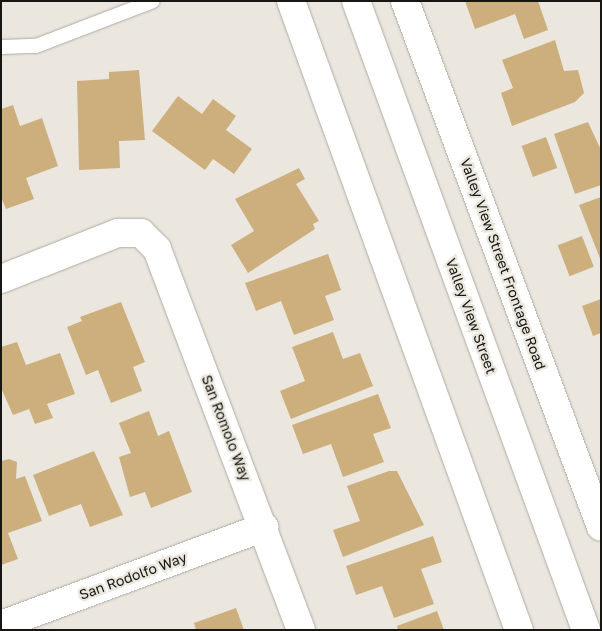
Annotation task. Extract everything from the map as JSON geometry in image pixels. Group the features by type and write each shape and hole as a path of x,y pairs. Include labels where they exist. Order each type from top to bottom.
{"street":[{"path":"291,1 519,630"},
{"name":"Valley View Street","path":"356,1 586,630"},
{"name":"Valley View Street Frontage Road","path":"405,1 601,527"},
{"name":"San Romolo Way","path":"1,280 89,242 118,233 141,233 167,268 301,630"},
{"name":"San Rodolfo Way","path":"1,625 264,527"}],"lane":[{"path":"1,47 36,46 153,1"}],"building":[{"path":"465,1 538,1 548,30 524,39 515,14 475,29"},
{"path":"555,40 564,71 578,70 584,93 575,102 512,126 501,93 513,88 502,60"},
{"path":"139,70 145,140 119,141 120,168 79,170 77,81 109,79 109,72"},
{"path":"178,96 202,114 213,99 236,116 226,130 252,149 234,174 213,159 205,170 152,131"},
{"path":"13,105 20,126 42,118 58,166 26,178 34,199 6,209 1,197 1,109"},
{"path":"588,122 601,150 601,185 575,194 554,134"},
{"path":"546,137 557,168 533,177 522,146"},
{"path":"299,168 305,179 296,184 319,221 313,224 315,229 248,273 231,245 254,231 235,199"},
{"path":"601,197 601,261 579,205"},
{"path":"582,236 594,267 570,276 558,245"},
{"path":"328,254 341,290 325,296 334,320 294,335 281,301 256,311 245,283"},
{"path":"601,299 601,333 593,336 582,306"},
{"path":"121,302 145,362 133,367 142,391 111,403 98,370 86,375 67,327 82,321 80,317"},
{"path":"333,332 343,359 360,353 373,386 291,419 280,391 305,381 292,347"},
{"path":"17,342 26,365 60,353 75,394 47,404 53,418 35,424 29,409 13,415 1,388 1,347"},
{"path":"378,394 391,428 373,434 384,462 343,477 331,444 303,454 292,425"},
{"path":"149,411 158,436 169,431 192,492 151,508 145,492 130,497 119,457 131,453 119,423"},
{"path":"94,451 123,515 90,527 81,504 49,516 33,475"},
{"path":"9,459 17,462 16,479 25,476 42,521 8,533 18,559 1,565 1,461"},
{"path":"389,471 397,471 424,525 343,557 333,530 360,521 347,486"},
{"path":"433,536 442,562 421,569 434,604 394,618 382,586 356,595 346,566"},
{"path":"236,608 244,630 196,630 194,623"},
{"path":"437,611 444,630 398,630 397,626"}]}
